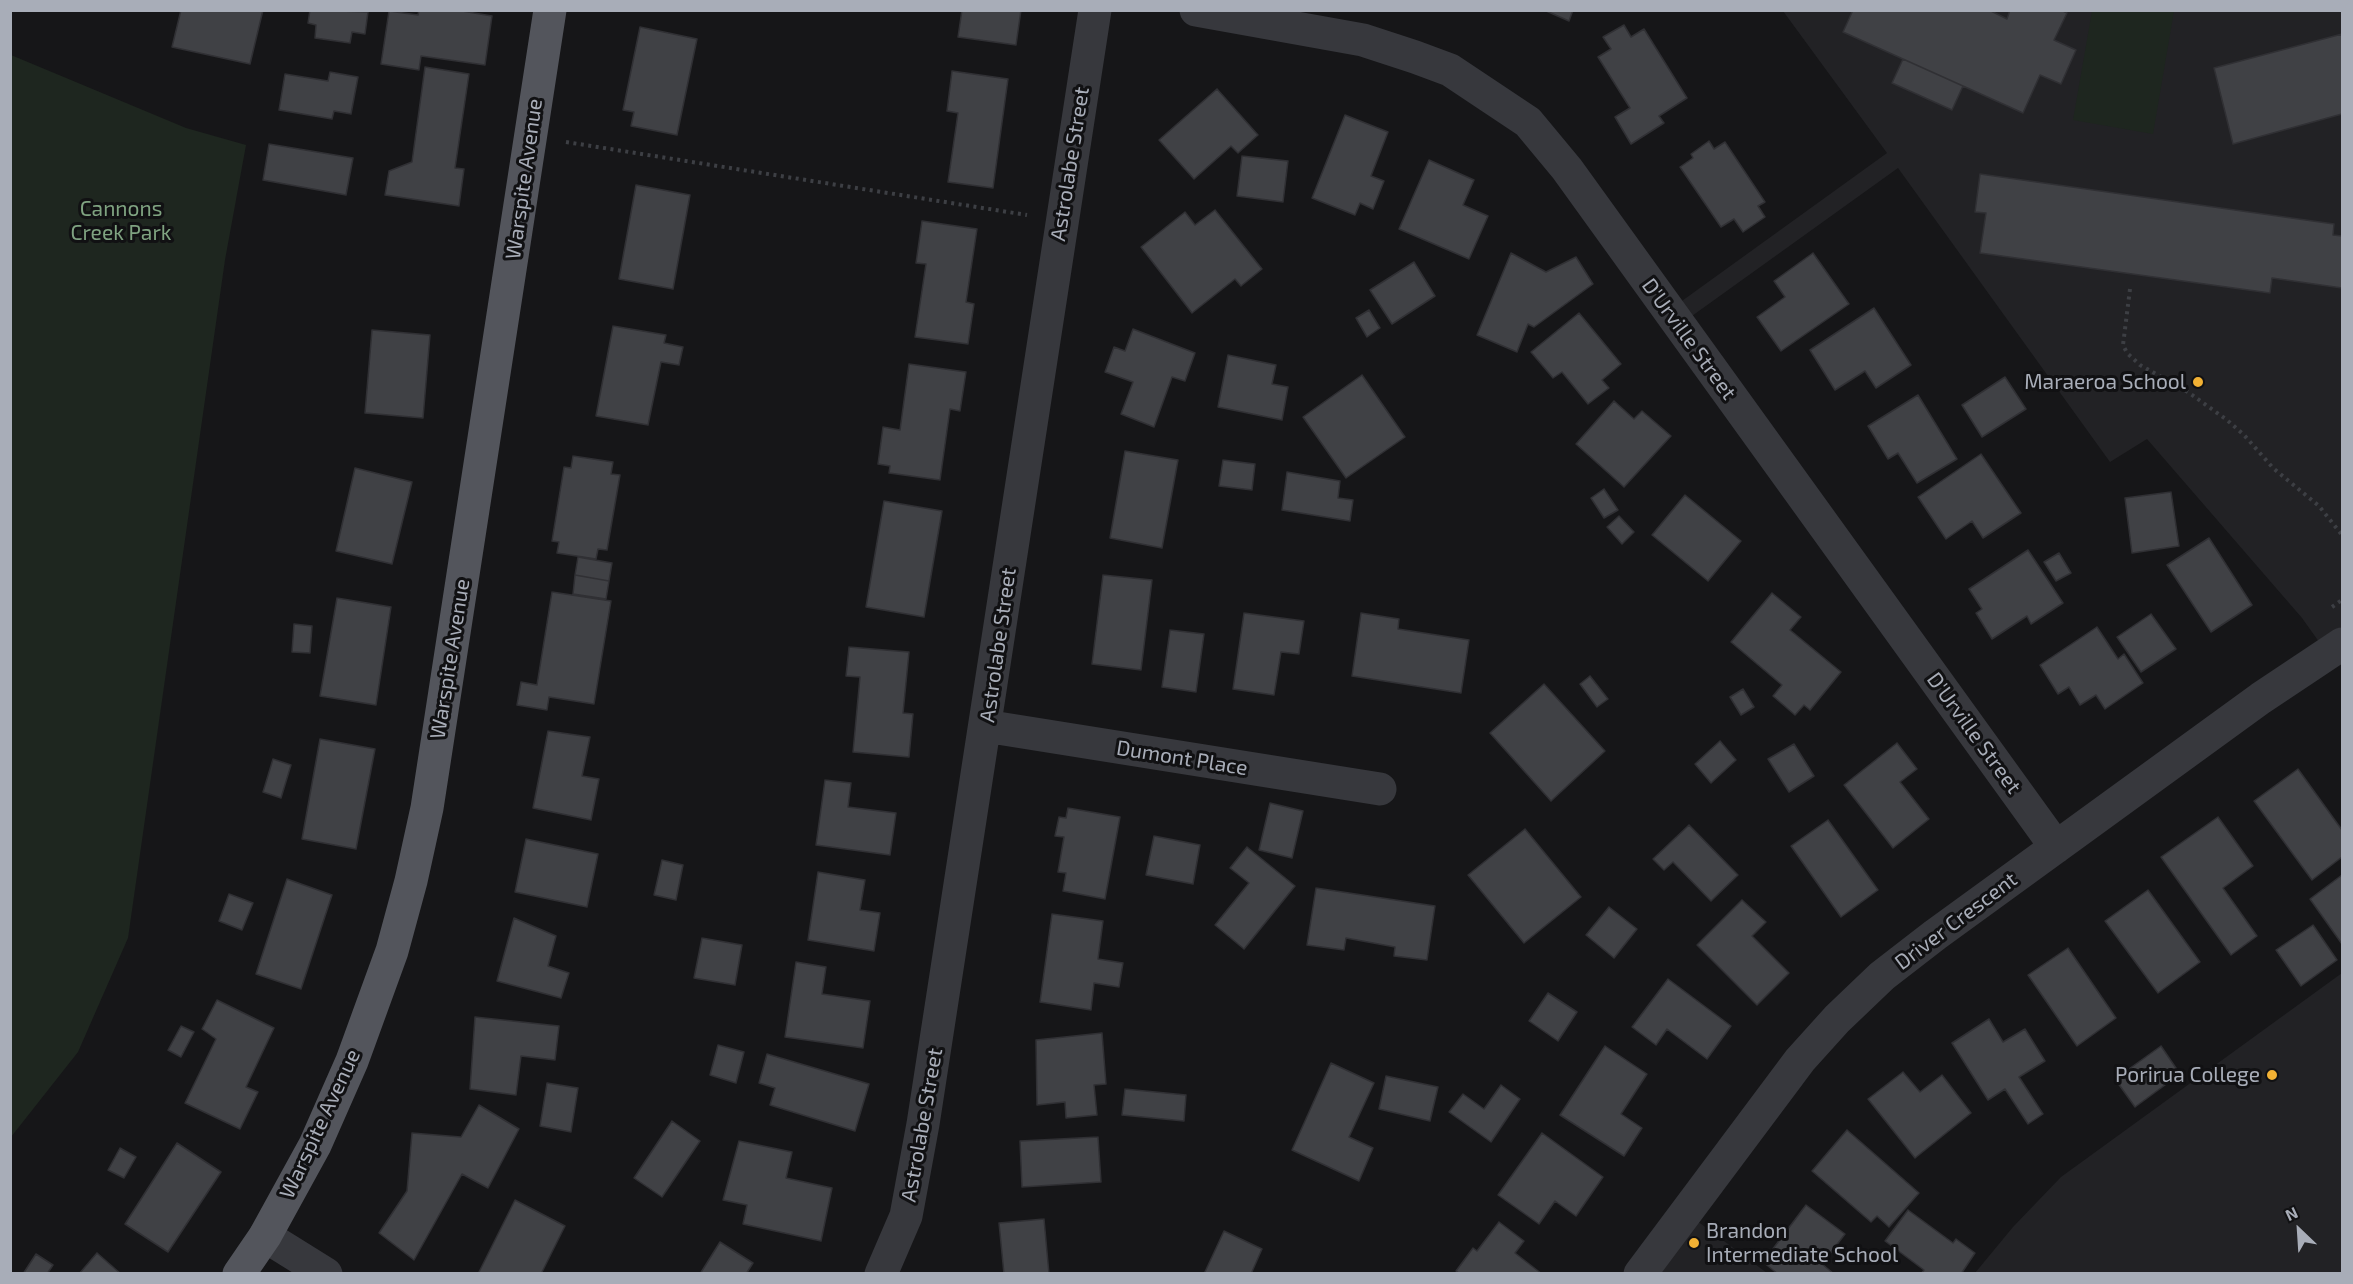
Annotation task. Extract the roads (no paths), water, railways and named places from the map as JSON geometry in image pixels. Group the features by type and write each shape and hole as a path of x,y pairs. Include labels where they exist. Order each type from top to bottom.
{"main road":[{"name":"Warspite Avenue","path":"239,1274 266,1236 315,1145 352,1061 393,951 411,881 427,808 493,394 529,136 550,10"}],"street":[{"name":"Astrolabe Street","path":"881,1274 906,1216 944,1002 1060,220 1095,10"},
{"name":"D'Urville Street","path":"1196,10 1363,40 1415,57 1450,70 1484,90 1528,122 1568,169 2056,847"},
{"name":"Driver Crescent","path":"1640,1274 1800,1060 1837,1019 1882,976 1935,934 2261,698 2343,644"},
{"name":"Dumont Place","path":"985,726 1380,789"},
{"path":"266,1236 326,1274"}],"place":[{"name":"Maraeroa School","path":"2198,382"},
{"name":"Porirua College","path":"2272,1075"},
{"name":"Brandon Intermediate School","path":"1694,1243"}],"park label":[{"name":"Cannons Creek Park","path":"121,221"}]}
